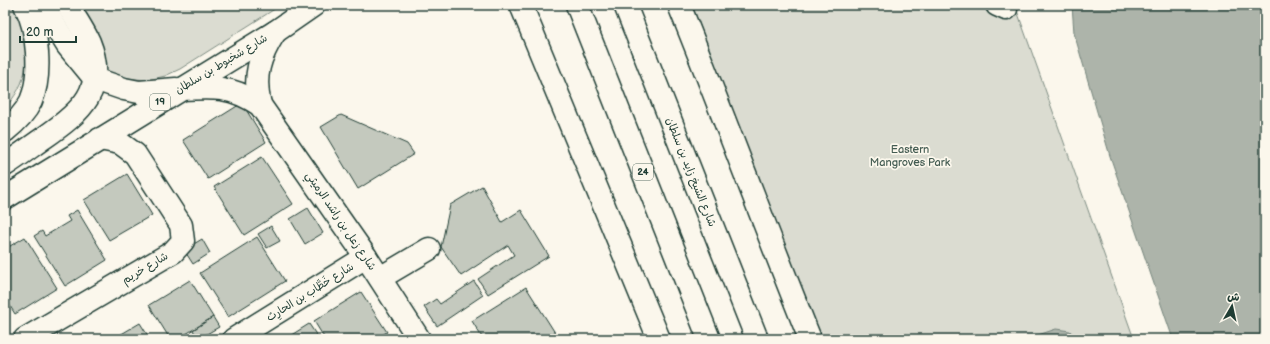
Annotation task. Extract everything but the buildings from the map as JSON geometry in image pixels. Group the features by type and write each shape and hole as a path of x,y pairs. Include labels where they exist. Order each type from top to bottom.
{"main road":[{"path":"5,131 16,122 31,101 36,73 37,43 31,17 25,5"},
{"path":"42,5 67,45 95,79"},
{"path":"5,165 77,114 86,101 95,79 92,53 89,42 67,5"},
{"name":"شارع شخبوط بن سلطان","path":"5,198 275,32 314,5"},
{"path":"521,5 659,339"},
{"name":"24","path":"577,5 709,339"},
{"name":"شارع الشيخ زايد بن سلطان","path":"625,5 755,332"},
{"path":"679,5 712,86 759,214 810,339"},
{"name":"شارع زعل بن راشد الرميثي","path":"260,105 256,81 264,50 275,32"},
{"name":"شارع زعل بن راشد الرميثي","path":"95,79 124,89 139,92 213,87 226,88 247,96 260,105 366,257 419,339"},
{"name":"شارع خريم","path":"25,339 173,252 183,241 181,225 135,154 120,143 100,139"},
{"path":"380,278 429,249"},
{"name":"شارع خَطَّاب بن الحارِث","path":"234,339 366,257"}],"green space":[{"path":"5,5 15,5 23,33 26,58 25,71 21,83 15,95 5,108"},
{"path":"77,5 281,5 180,69 165,76 148,80 123,78 104,68"},
{"name":"Eastern Mangroves Park","path":"692,5 1015,5 1134,339 821,339"}],"shaded area":[{"path":"1072,5 1265,5 1265,339 1173,339 1110,156 1074,33"},
{"path":"1056,329 1070,331 1077,339 1037,339 1038,335"}]}
